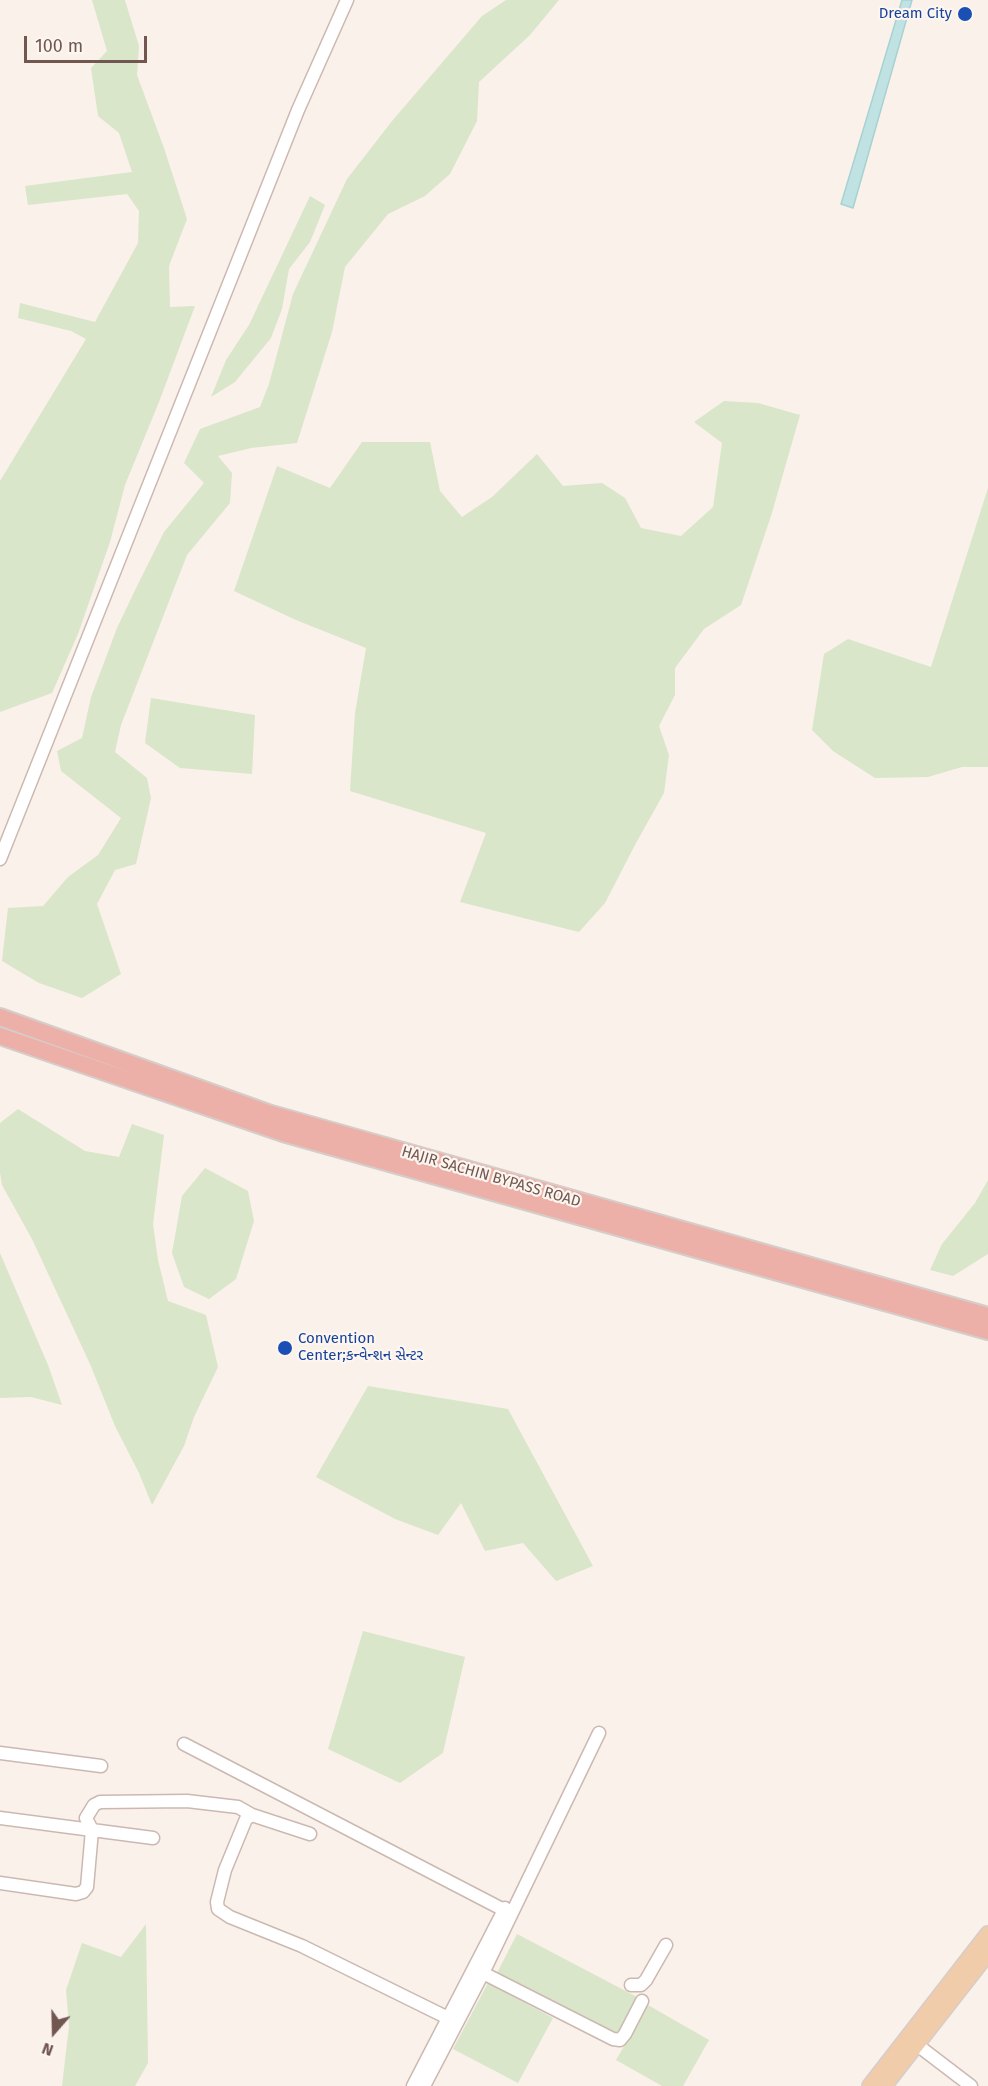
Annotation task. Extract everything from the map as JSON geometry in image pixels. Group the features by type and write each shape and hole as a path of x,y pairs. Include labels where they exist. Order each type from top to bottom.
{"highway":[{"name":"HAJIR SACHIN BYPASS ROAD","path":"0,1017 268,1113 580,1203 807,1264 988,1316"},
{"path":"0,1036 283,1133 988,1330"}],"main road":[{"path":"870,2086 988,1934"},
{"path":"884,2086 987,1956"}],"street":[{"path":"0,859 298,110 347,0"},
{"path":"424,2086 483,1973 598,1733"},
{"path":"184,1744 504,1910"},
{"path":"0,1753 101,1766"},
{"path":"0,1882 76,1894 83,1892 87,1887 92,1830 86,1818 93,1804 108,1800 187,1801 238,1806 252,1815 310,1833"},
{"path":"252,1815 246,1819 225,1870 217,1902 218,1909 230,1917 302,1946 448,2018"},
{"path":"0,1818 153,1838"},
{"path":"413,2086 517,1886"},
{"path":"631,1985 641,1985 666,1945"},
{"path":"483,1973 613,2039 620,2040 625,2034 642,2001"},
{"path":"916,2044 971,2086"}],"green space":[{"path":"92,0 125,0 139,46 137,75 187,219 169,266 170,307 195,306 125,485 110,542 78,634 52,693 0,712 0,481 86,339 71,331 18,318 20,303 95,322 138,243 139,211 127,194 28,205 25,186 132,172 119,133 98,116 91,68 107,51"},
{"path":"506,0 559,0 530,35 479,82 477,121 450,174 425,196 388,214 345,267 332,332 297,443 251,448 218,456 232,473 230,503 187,555 121,725 115,752 147,778 151,798 136,864 115,870 97,904 121,974 82,998 39,983 2,961 8,908 43,906 68,877 98,855 121,818 61,771 57,751 82,738 91,697 117,628 138,584 164,532 204,483 184,463 200,429 260,407 269,384 293,294 347,179 392,121 482,16"},
{"path":"310,196 325,205 310,242 289,269 282,309 271,338 235,382 211,397 226,360 249,325"},
{"path":"724,401 758,403 800,415 771,516 741,605 704,629 675,668 675,695 659,726 669,755 664,793 605,903 579,932 460,902 486,833 350,791 355,713 366,648 296,620 234,591 277,466 330,488 362,442 430,442 440,491 462,517 492,497 537,454 563,486 602,483 625,498 641,528 681,536 713,507 722,443 694,422"},
{"path":"988,488 988,767 962,767 928,777 875,778 833,751 812,730 824,654 848,639 931,667"},
{"path":"151,698 255,715 252,774 180,768 145,743"},
{"path":"18,1109 85,1151 119,1157 132,1124 164,1135 153,1224 158,1260 168,1301 206,1315 218,1367 194,1417 184,1446 152,1505 32,1239 2,1185 0,1123"},
{"path":"205,1168 248,1191 254,1221 236,1279 209,1299 184,1287 172,1253 182,1196"},
{"path":"988,1180 988,1254 953,1276 930,1270 942,1244 975,1203"},
{"path":"0,1253 48,1365 62,1405 31,1397 0,1398"},
{"path":"368,1386 508,1409 593,1566 556,1581 523,1543 485,1551 461,1503 438,1535 395,1519 316,1477"},
{"path":"363,1631 465,1657 443,1753 400,1783 328,1749"},
{"path":"146,1924 148,2063 135,2086 62,2086 69,2026 66,1990 82,1943 121,1957"},
{"path":"517,1934 639,1998 618,2037 497,1973"},
{"path":"488,1983 553,2018 518,2083 453,2049"},
{"path":"648,2005 709,2040 683,2086 662,2086 616,2060"}],"water":[{"path":"902,0 912,0 853,208 841,204"}],"place":[{"name":"Dream City","path":"965,14"},
{"name":"Convention Center;કન્વેન્શન સેન્ટર","path":"285,1348"}]}
